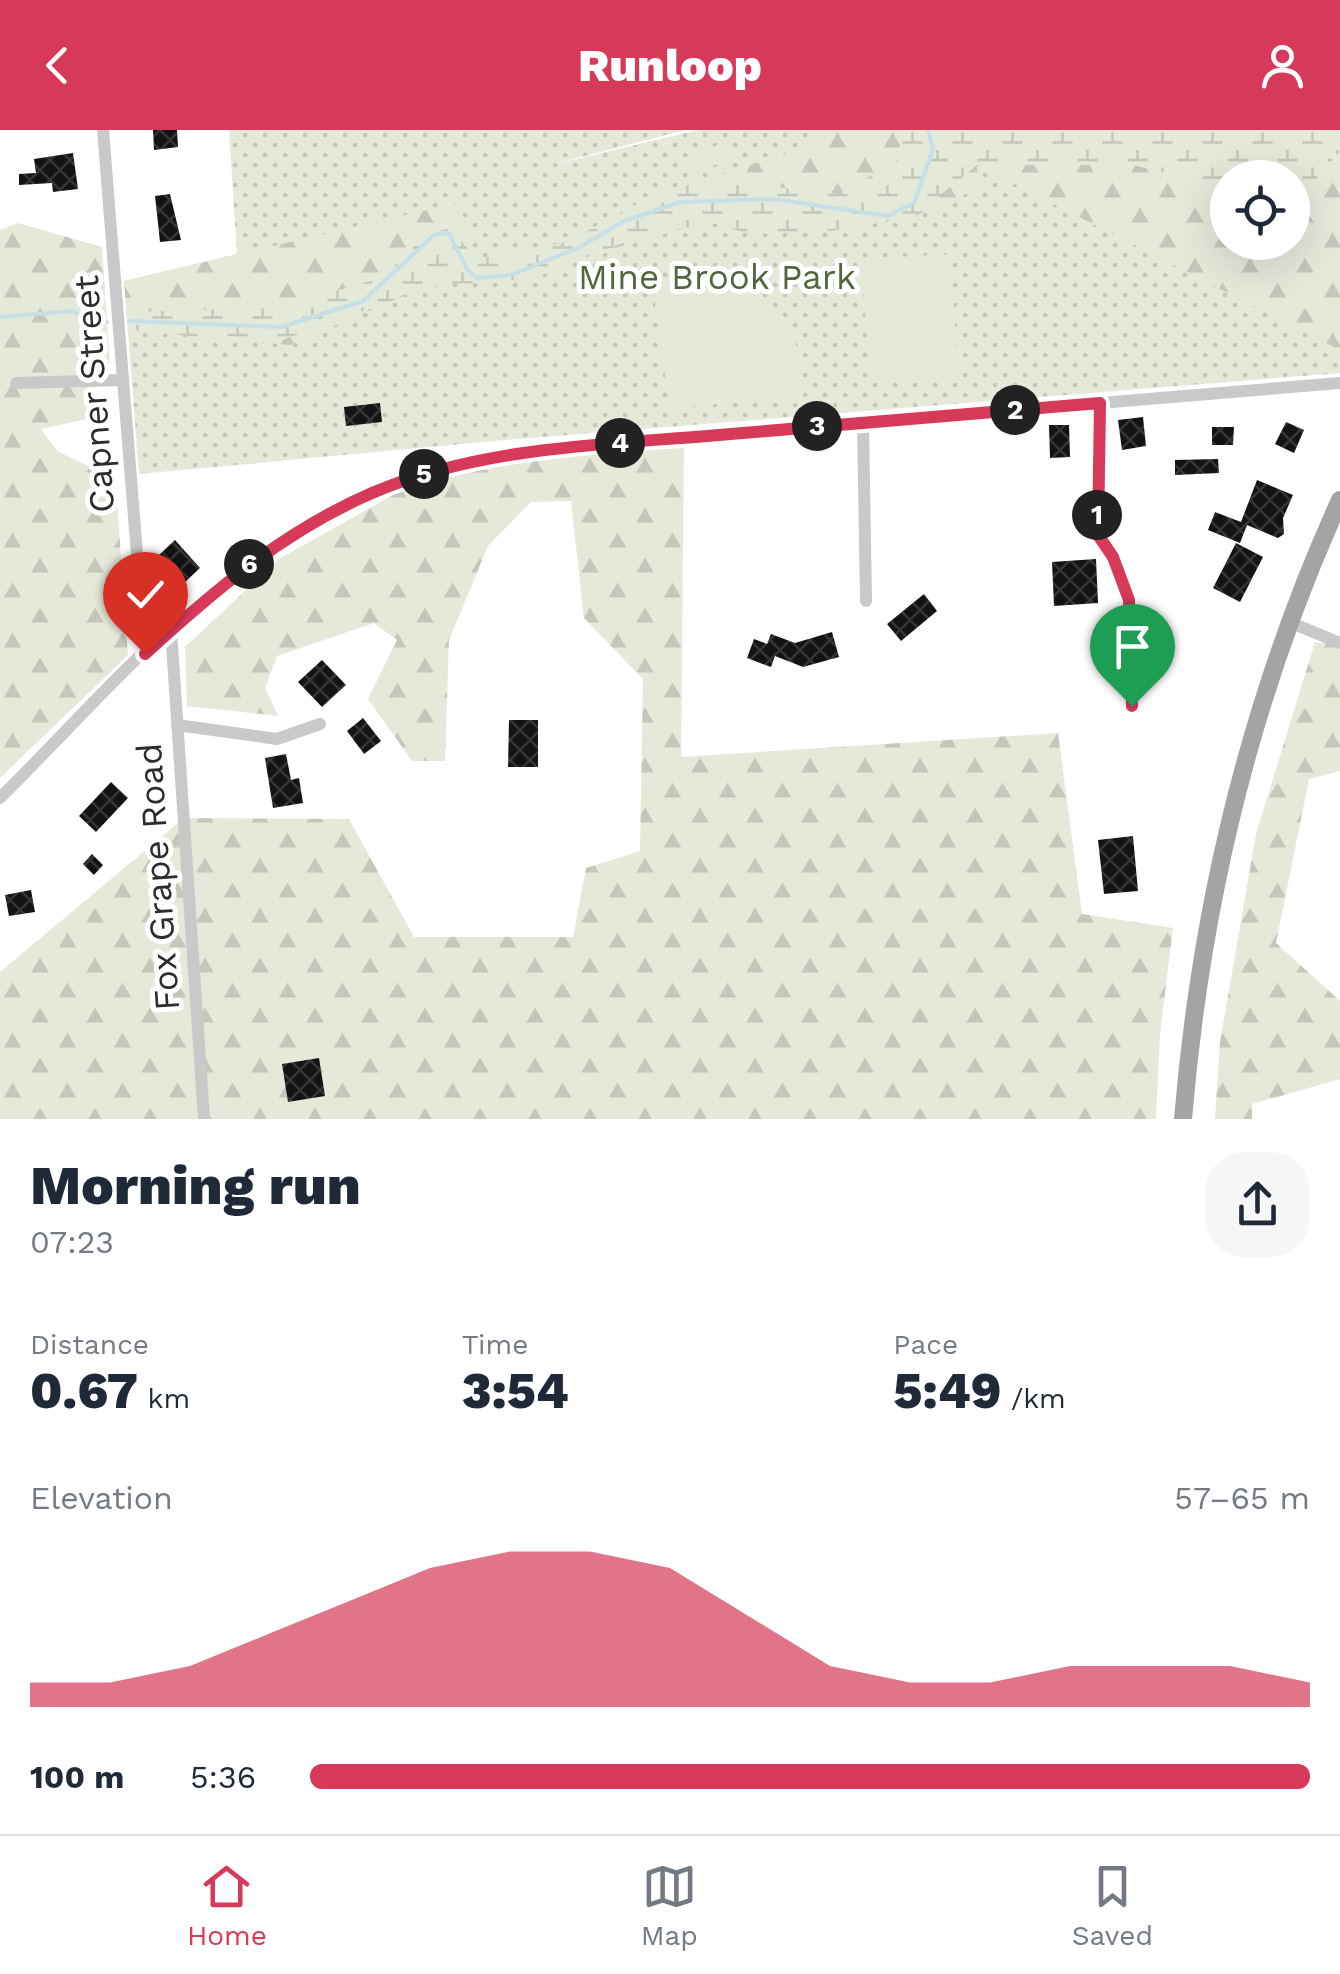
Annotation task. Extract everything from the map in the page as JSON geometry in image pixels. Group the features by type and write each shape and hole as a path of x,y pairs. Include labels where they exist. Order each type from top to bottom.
{"main road":[{"path":"1183,1119 1200,959 1216,866 1250,737 1289,622 1340,500"}],"street":[{"name":"Capner Street","path":"102,130 145,654"},
{"path":"16,383 123,380"},
{"path":"0,798 145,654 266,551 301,528 411,478 532,453 1340,383"},
{"path":"1100,403 1098,535 1113,557 1129,600 1132,706"},
{"path":"863,422 866,601"},
{"path":"1289,622 1340,643"},
{"name":"Fox Grape Road","path":"171,630 204,1119"},
{"path":"178,725 277,738 320,724"}],"green space":[{"name":"Mine Brook Park","path":"229,130 685,130 543,167 698,130 938,130 974,162 1340,130 1340,373 505,440 139,474 124,281 237,254"},
{"path":"818,130 1340,130 1340,350 977,165 977,189 913,217 824,232 713,223 645,238 572,263 420,289 290,345 128,330 124,281 457,203 476,259 567,242 644,200 803,148"},
{"path":"903,130 1340,130 1340,151 1310,185 1310,160 1210,160 1210,196 1184,178 1134,165 977,165 913,217 824,232 749,234 713,223 685,228 623,243 548,273 502,282 421,285 392,301 271,344 129,330 129,312 278,308 383,277 427,234 451,228 476,259 567,242 644,200 701,179 840,194 897,160"},
{"path":"725,143 730,160 693,172 688,154"},
{"path":"18,223 102,247 110,364 89,366 91,418 41,429 57,451 92,468 117,502 128,655 0,778 0,230"},
{"path":"950,254 959,376 870,381 861,259"},
{"path":"728,279 767,301 788,322 803,395 670,409 653,289"},
{"path":"684,443 681,757 1058,733 1082,914 1173,928 1160,1034 1156,1119 0,1119 0,972 184,818 349,819 414,937 573,937 586,868 640,851 643,679 584,618 571,501 531,502 488,546 449,640 445,761 412,761 368,699 397,640 374,623 277,656 265,688 278,716 187,706 185,647 279,559 439,469"},
{"path":"1315,642 1340,645 1340,771 1309,779 1276,943 1340,1001 1340,1079 1252,1104 1252,1119 1215,1119 1220,1042 1256,834"}],"building":[{"path":"153,130 177,130 178,147 154,150"},
{"path":"73,153 78,189 53,192 52,183 19,185 19,174 36,173 34,159"},
{"path":"170,194 181,240 160,242 155,196"},
{"path":"380,403 382,422 346,426 344,407"},
{"path":"1143,417 1146,446 1122,450 1118,420"},
{"path":"1286,422 1304,430 1294,453 1275,444"},
{"path":"1049,425 1069,425 1070,457 1050,458"},
{"path":"1212,427 1234,427 1233,445 1212,445"},
{"path":"1218,459 1219,473 1175,475 1175,460"},
{"path":"1257,480 1293,495 1283,518 1284,534 1278,538 1247,525 1240,543 1208,530 1215,512 1241,522"},
{"path":"175,540 200,568 184,583 159,555"},
{"path":"1236,543 1263,557 1240,602 1213,588"},
{"path":"1096,559 1098,603 1054,606 1052,562"},
{"path":"924,594 937,611 901,641 887,624"},
{"path":"832,632 839,657 803,667 775,656 771,667 747,658 754,639 767,644 771,634 795,643"},
{"path":"322,660 346,685 322,707 298,682"},
{"path":"363,718 381,741 364,754 347,731"},
{"path":"509,720 538,720 538,767 508,767"},
{"path":"286,754 291,780 299,778 303,803 273,808 265,758"},
{"path":"111,782 128,798 96,832 79,816"},
{"path":"1133,836 1138,891 1104,894 1098,840"},
{"path":"92,854 103,865 94,875 83,864"},
{"path":"31,890 35,912 9,916 5,895"},
{"path":"319,1058 325,1096 288,1102 282,1064"}],"waterway":[{"path":"129,321 281,327 363,301 434,235 449,233 467,269 477,278 511,275 578,248 624,221 680,202 774,199 888,216 914,203 933,149 928,130"},
{"path":"0,317 73,311 94,322 107,322"}],"route":[{"path":"145,654 202,601 301,528 373,492 450,467 491,458 613,444 1100,403 1098,535 1113,557 1129,600 1132,706"}]}
